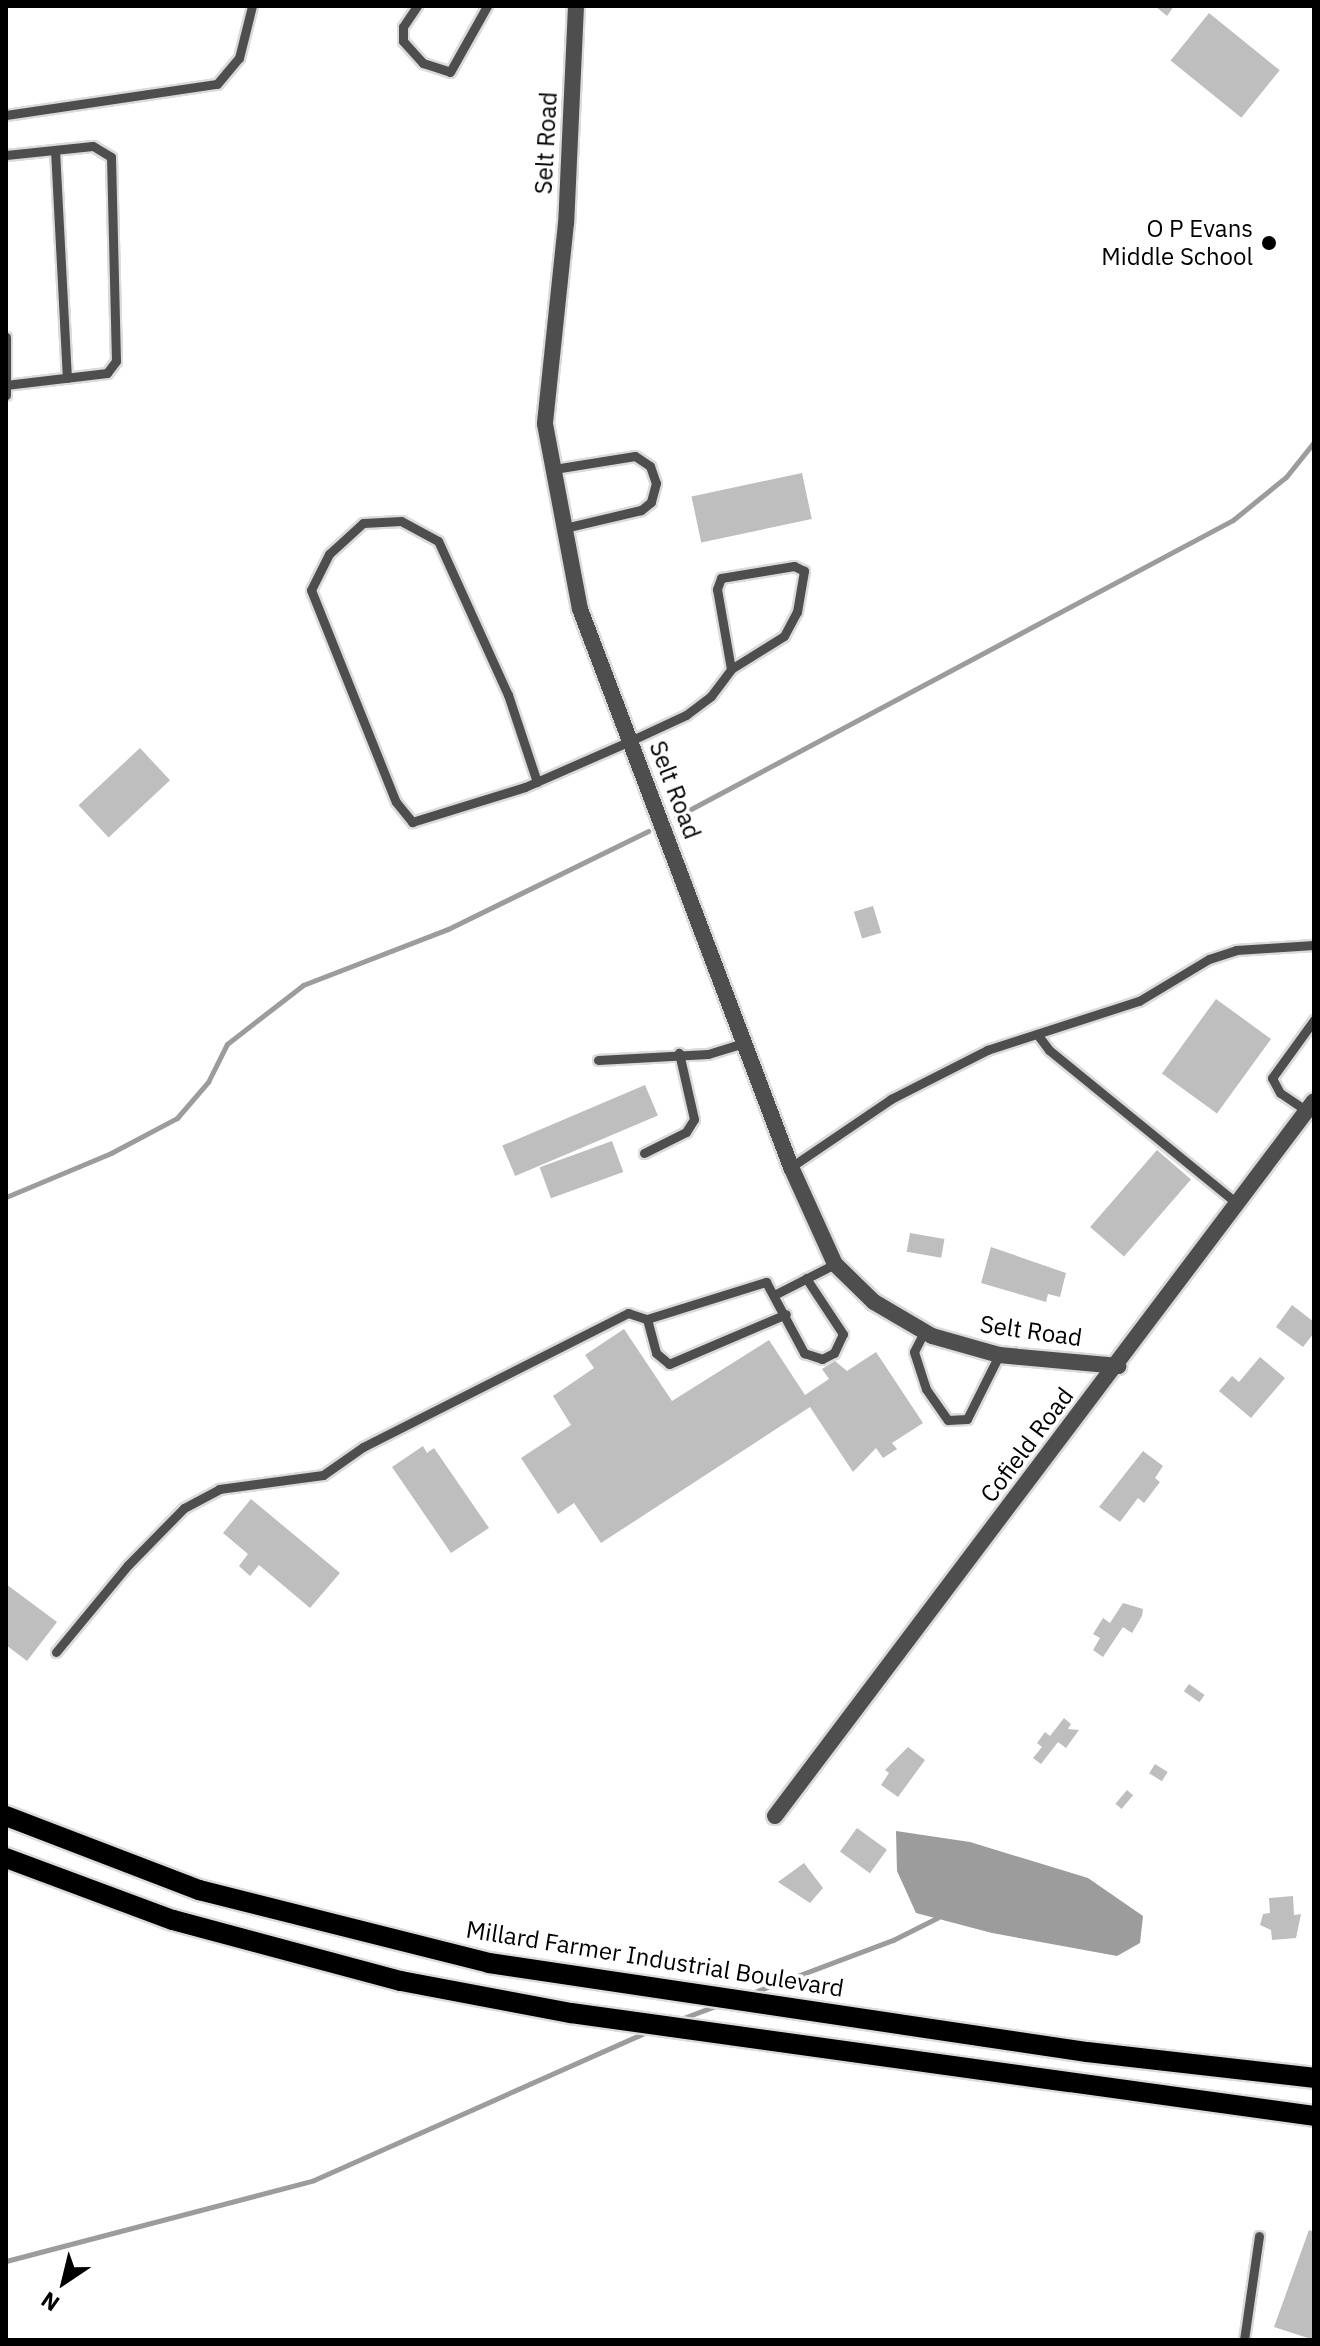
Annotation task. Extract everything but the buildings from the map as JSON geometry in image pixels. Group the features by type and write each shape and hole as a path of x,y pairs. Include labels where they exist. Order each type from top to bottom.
{"main road":[{"name":"Millard Farmer Industrial Boulevard","path":"6,1816 199,1890 489,1963 1087,2052 1314,2078"},
{"path":"6,1858 173,1920 401,1981 630,2021 1314,2116"}],"street":[{"name":"Selt Road","path":"576,6 566,223 545,424 580,609 791,1167 835,1264 874,1302 924,1332 999,1355 1118,1366"},
{"name":"Cofield Road","path":"775,1816 1118,1366 1310,1106"}],"lane":[{"path":"6,115 217,84 239,58 252,6"},
{"path":"417,6 403,27 403,41 423,63 450,72 487,6"},
{"path":"6,155 100,146 111,157 116,361 107,373 7,389 6,337"},
{"path":"55,150 67,378"},
{"path":"554,469 635,456 650,466 656,483 651,502 641,510 565,528"},
{"path":"537,782 508,695 438,541 401,521 363,523 329,554 311,590 396,802 412,822 537,782 686,715 711,696 731,669 784,636 797,612 804,571 794,566 721,578 717,589 731,669"},
{"path":"791,1167 891,1099 987,1050 1139,1001 1196,965 1236,950 1314,945"},
{"path":"1310,1106 1280,1093 1272,1078 1314,1020"},
{"path":"1037,1034 1049,1050 1238,1204"},
{"path":"598,1060 679,1053 708,1054 744,1043"},
{"path":"644,1153 686,1132 694,1119 679,1053"},
{"path":"776,1294 835,1264"},
{"path":"56,1652 128,1565 184,1508 219,1489 323,1475 363,1447 628,1313 647,1319 766,1282 776,1294 810,1357 822,1359 839,1347 843,1334 806,1278"},
{"path":"647,1319 656,1353 669,1364 786,1314"},
{"path":"924,1332 914,1352 926,1389 948,1420 967,1419 999,1355"},
{"path":"1244,2340 1259,2236"}],"shaded area":[{"path":"896,1831 970,1842 1088,1878 1143,1916 1140,1943 1117,1956 992,1933 916,1913 897,1871"}],"waterway":[{"path":"676,817 1233,520 1286,477 1314,442"},
{"path":"6,1197 111,1153 177,1118 208,1082 227,1044 303,985 448,929 648,831"},
{"path":"749,1994 893,1940 937,1918"},
{"path":"678,2020 718,2005"},
{"path":"6,2261 314,2180 646,2032"}],"place":[{"name":"O P Evans Middle School","path":"1269,243"}]}
